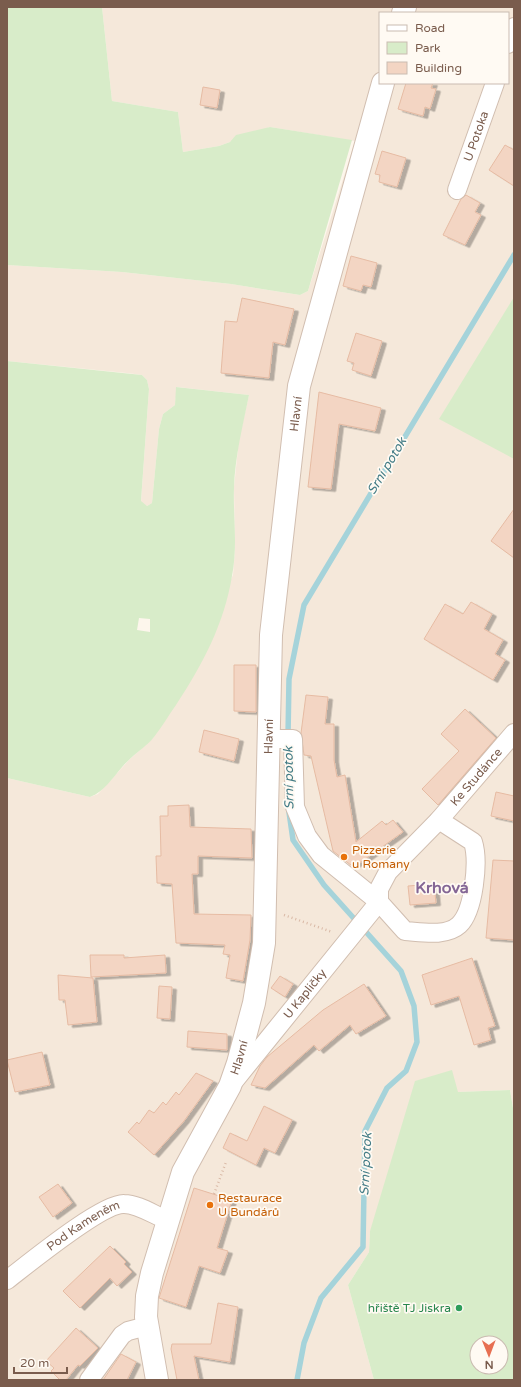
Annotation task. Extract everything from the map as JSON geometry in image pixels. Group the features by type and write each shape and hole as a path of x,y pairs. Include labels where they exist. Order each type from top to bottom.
{"street":[{"path":"509,41 514,27"},
{"name":"Hlavní","path":"156,1380 147,1326 148,1287 167,1220 183,1172 230,1086 238,1063 254,1003 264,943 280,739 271,636 299,386 383,84"},
{"name":"U Potoka","path":"457,190 495,84"},
{"name":"Ke Studánce","path":"439,820 514,733"},
{"path":"280,739 295,806 307,836 322,855 374,909 405,931 444,932 459,926 468,911 476,871 476,852 473,842 439,820 388,872 379,889 374,909"},
{"name":"U Kapličky","path":"230,1086 374,909"},
{"name":"Pod Kameněm","path":"7,1280 54,1244 115,1205 128,1204 167,1220"},
{"path":"89,1380 122,1335 128,1331 147,1326"}],"path":[{"path":"277,913 335,933"},
{"path":"214,1194 226,1162"}],"shaded area":[{"path":"102,7 514,7 514,1114 510,1090 458,1092 370,1231 369,1252 348,1285 374,1380 7,1380 7,778 90,797 98,794 129,760 153,738 233,575 235,551 234,487 239,439 249,395 177,387 175,405 163,414 159,429 152,503 147,506 144,505 141,502 149,389 147,380 142,375 7,361 7,265 122,272 231,284 300,295 308,291 355,141 270,127 219,146 183,152 178,112 112,101"}],"green space":[{"path":"7,7 102,7 112,101 178,112 183,152 219,146 230,142 236,135 270,127 352,140 308,291 300,295 231,284 122,272 7,265"},
{"path":"514,297 514,459 439,419"},
{"path":"7,361 142,375 147,380 149,389 141,501 147,506 152,503 159,429 163,414 175,405 176,387 249,395 236,464 234,499 235,554 232,576 224,611 218,627 186,690 152,740 126,763 102,790 90,797 7,778","holes":["139,618 150,619 150,632 137,630"]},
{"path":"452,1070 458,1092 510,1090 514,1114 514,1380 374,1380 348,1285 369,1252 370,1231 415,1081"}],"building":[{"path":"406,84 433,84 431,88 436,89 430,109 425,107 423,116 398,109"},
{"path":"203,87 220,90 217,108 200,105"},
{"path":"505,145 514,150 514,186 489,170"},
{"path":"382,151 406,158 397,187 379,182 380,175 375,174"},
{"path":"466,195 480,203 475,212 481,215 465,245 443,235 461,199"},
{"path":"351,256 377,263 371,287 363,285 361,291 343,286"},
{"path":"242,298 294,309 285,345 273,342 269,378 221,373 225,321 237,322"},
{"path":"356,333 382,341 371,376 352,370 354,363 347,361"},
{"path":"319,392 381,408 375,431 339,424 331,489 308,487"},
{"path":"514,509 514,558 491,541"},
{"path":"471,602 492,614 484,629 503,640 495,654 505,660 493,680 424,639 445,604 463,614"},
{"path":"234,665 256,665 256,712 234,711"},
{"path":"306,695 328,697 325,724 334,724 334,760 337,777 345,775 356,842 382,821 386,825 393,820 403,832 361,862 352,866 333,851 311,756 304,755 301,733"},
{"path":"465,709 496,738 438,805 422,789 459,751 441,734"},
{"path":"204,730 239,739 234,761 199,752"},
{"path":"496,792 514,796 514,821 491,816"},
{"path":"189,805 190,827 251,829 252,858 198,856 198,874 192,874 194,914 251,915 250,940 243,981 226,978 230,955 223,954 225,945 176,943 172,884 157,883 156,856 161,856 160,816 168,816 168,806"},
{"path":"493,860 514,861 514,940 486,938"},
{"path":"434,884 436,903 410,905 408,886"},
{"path":"90,955 124,955 124,958 165,955 166,973 91,977"},
{"path":"472,958 495,1026 488,1028 491,1040 474,1045 459,996 431,1005 422,975"},
{"path":"58,975 93,978 97,1022 68,1025 65,1000 59,1000"},
{"path":"280,976 293,984 285,997 271,988"},
{"path":"364,984 386,1016 356,1034 350,1025 319,1051 314,1045 265,1088 251,1085 260,1066 267,1057 323,1010"},
{"path":"159,986 172,987 170,1019 157,1018"},
{"path":"188,1031 227,1034 227,1050 187,1047"},
{"path":"42,1052 50,1085 15,1092 7,1060"},
{"path":"196,1073 213,1081 184,1121 154,1155 128,1132 137,1122 139,1124 149,1110 154,1113 163,1102 166,1105 176,1092 179,1095"},
{"path":"264,1106 292,1120 275,1153 264,1148 256,1165 223,1148 230,1133 247,1141"},
{"path":"58,1184 72,1203 53,1217 39,1197"},
{"path":"194,1188 232,1200 217,1248 228,1251 220,1273 199,1266 186,1307 159,1298"},
{"path":"110,1246 126,1262 124,1264 132,1272 117,1286 110,1278 80,1308 63,1291"},
{"path":"218,1303 238,1307 230,1362 194,1356 199,1380 177,1380 171,1349 172,1344 211,1344"},
{"path":"76,1328 98,1348 80,1366 78,1365 66,1380 60,1380 51,1371 54,1368 46,1361"},
{"path":"121,1354 136,1362 127,1380 103,1380"}],"waterway":[{"name":"Srní potok","path":"288,736 289,679 304,605 514,255"},
{"name":"Srní potok","path":"289,812 293,840 324,885 401,971 414,1006 417,1042 406,1071 387,1088 365,1131 363,1247 321,1298 304,1343 297,1380"}],"place":[{"name":"Pizzerie u Romany","path":"344,857"},
{"name":"Restaurace U Bundárů","path":"210,1205"},
{"name":"hřiště TJ Jiskra","path":"459,1308"}],"district":[{"name":"Krhová","path":"442,888"}]}
